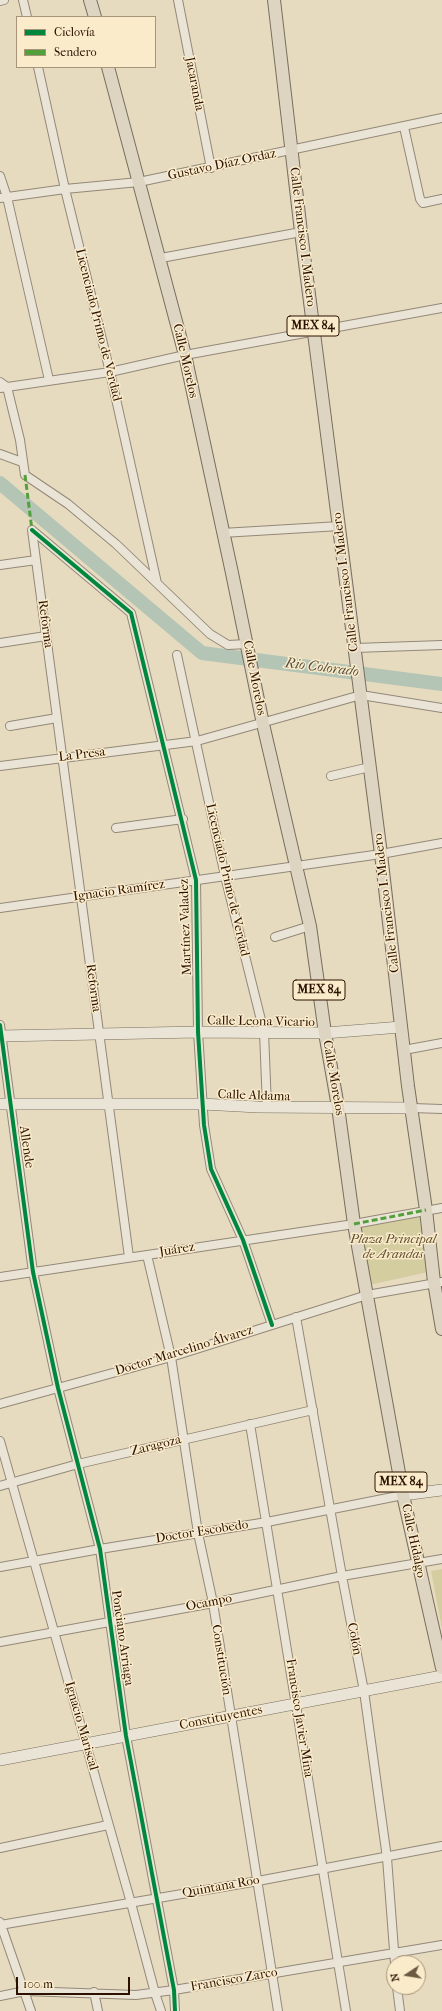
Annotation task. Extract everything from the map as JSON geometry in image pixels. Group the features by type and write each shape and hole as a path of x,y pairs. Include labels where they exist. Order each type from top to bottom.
{"main road":[{"path":"90,0 95,16"},
{"name":"Calle Francisco I. Madero","path":"274,0 301,232 340,526 358,679 382,854 404,1050 426,1210 438,1282"},
{"name":"Calle Morelos","path":"108,68 185,355 255,688 310,926 354,1224 367,1295"},
{"name":"Calle Leona Vicario","path":"0,1032 99,1034 198,1032 325,1033 401,1026"},
{"name":"Calle Aldama","path":"5,1104 109,1103 202,1104 267,1107 412,1108"},
{"name":"MEX 84","path":"438,1282 442,1329"},
{"name":"Calle Hidalgo","path":"367,1295 403,1495 442,1668"},
{"path":"403,1495 442,1490"},
{"name":"Constituyentes","path":"0,1760 442,1676"}],"street":[{"path":"0,1 4,0"},
{"path":"23,0 27,16"},
{"name":"Jacaranda","path":"178,0 211,168"},
{"name":"Licenciado Primo de Verdad","path":"38,68 65,189 110,372 158,583"},
{"name":"Gustavo Díaz Ordaz","path":"3,198 65,189 139,182 442,118"},
{"path":"404,127 420,199 423,203 442,199"},
{"path":"0,176 3,198 49,380"},
{"path":"160,258 301,232"},
{"path":"248,649 228,645 210,634 116,544 68,504 25,475 20,440 2,386 110,372 185,355 442,308"},
{"path":"0,454 22,462"},
{"path":"222,533 340,526"},
{"name":"Reforma","path":"129,1257 32,530 131,613"},
{"path":"0,565 36,560"},
{"name":"Martínez Valadez","path":"131,613 183,819 196,880 198,1032 204,1125 212,1169 243,1240 272,1325"},
{"path":"0,643 46,636"},
{"path":"355,650 442,645"},
{"name":"Licenciado Primo de Verdad","path":"177,655 197,741 225,876 264,1032 267,1107"},
{"path":"361,695 442,708"},
{"name":"La Presa","path":"0,766 197,741 263,724 361,695"},
{"path":"10,726 57,718"},
{"path":"331,776 370,767"},
{"path":"116,828 183,819"},
{"name":"Ignacio Ramírez","path":"0,908 382,854 442,843"},
{"path":"275,936 310,926"},
{"name":"Allende","path":"0,1032 5,1104 33,1272"},
{"path":"404,1050 442,1043"},
{"path":"412,1108 442,1109"},
{"name":"Juárez","path":"0,1278 129,1257 354,1224 442,1208"},
{"name":"Constitución","path":"147,1255 172,1357 198,1533 212,1603 278,2011"},
{"name":"Ponciano Arriaga","path":"33,1272 58,1388 100,1549 126,1736 174,1990 175,2011"},
{"name":"Doctor Marcelino Álvarez","path":"0,1404 172,1357 367,1295 438,1282"},
{"name":"Colón","path":"296,1317 364,1691 387,1858 394,1953"},
{"name":"Zaragoza","path":"0,1486 78,1464 313,1410"},
{"name":"Francisco Javier Mina","path":"250,1424 346,2011"},
{"name":"Ignacio Mariscal","path":"0,1441 108,1825 132,1903 155,1993 162,2011"},
{"name":"Doctor Escobedo","path":"0,1568 100,1549 267,1522 331,1508 403,1495"},
{"name":"Ocampo","path":"0,1642 110,1620 212,1603 342,1576 442,1559"},
{"path":"0,1848 108,1825"},
{"name":"Quintana Roo","path":"0,1924 258,1881 322,1868 387,1858 442,1846"},
{"path":"0,1924 31,2011"},
{"name":"Francisco Zarco","path":"0,1996 25,1991 94,1992 136,1995 155,1993 442,1945"},
{"path":"94,1992 98,2011"},
{"path":"398,1995 400,2011"}],"green space":[{"name":"Plaza Principal de Arandas","path":"419,1211 428,1272 369,1285 357,1223"},
{"path":"442,1569 442,1629 431,1571"}],"waterway":[{"name":"Rio Colorado","path":"0,483 202,653 442,684"}],"marked path":[{"path":"25,475 32,530"},
{"path":"354,1224 426,1210"}],"cycle path":[{"path":"32,530 131,613 196,880 198,1032 204,1125 211,1169 243,1240 272,1325"},
{"path":"0,1025 33,1272 58,1388 100,1549 126,1736 174,1990 175,2011"}]}
